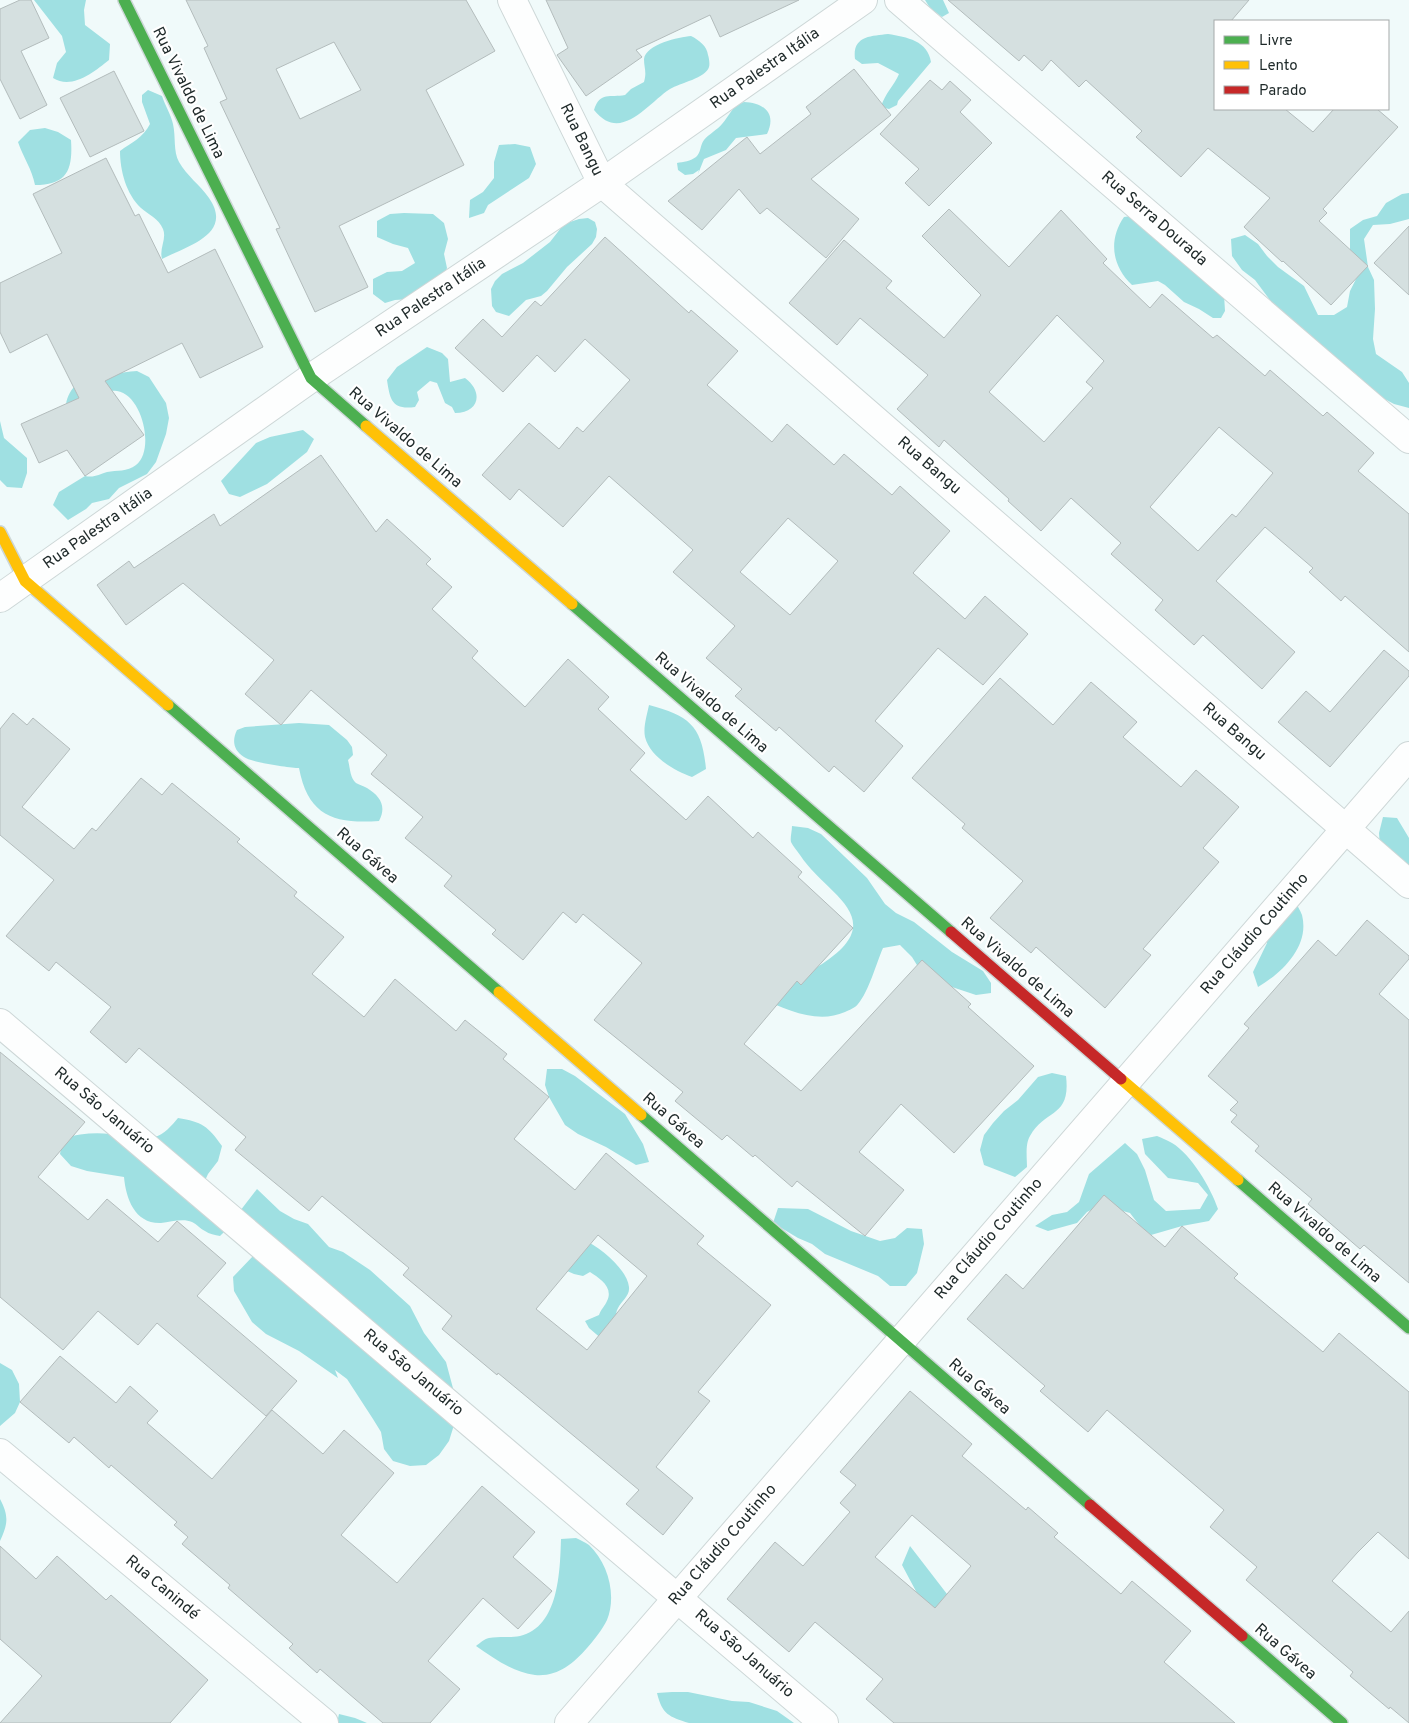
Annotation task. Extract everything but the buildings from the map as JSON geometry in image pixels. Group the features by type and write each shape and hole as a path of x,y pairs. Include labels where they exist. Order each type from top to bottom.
{"street":[{"name":"Rua Vivaldo de Lima","path":"124,0 311,378 1409,1328"},
{"name":"Rua Bangu","path":"512,0 602,183 1409,884"},
{"name":"Rua Palestra Itália","path":"0,598 311,378 602,183 863,0"},
{"name":"Rua Serra Dourada","path":"899,0 1409,439"},
{"name":"Rua Gávea","path":"0,532 25,580 1342,1723"},
{"name":"Rua Cláudio Coutinho","path":"569,1723 1409,756"},
{"name":"Rua São Januário","path":"0,1023 824,1723"},
{"name":"Rua Canindé","path":"0,1453 324,1723"}],"shaded area":[{"path":"34,0 86,0 84,10 85,25 110,44 109,60 97,70 75,81 60,81 53,78 57,63 66,52 62,36"},
{"path":"925,0 943,0 949,13 942,17 930,8"},
{"path":"888,34 916,41 926,49 931,62 898,101 897,105 889,109 881,107 899,74 878,63 862,64 855,59 856,46 860,42 869,37"},
{"path":"691,36 697,39 706,49 709,59 707,71 692,80 670,89 634,118 624,122 614,123 604,119 594,110 596,104 602,98 625,95 631,89 644,82 644,59 650,49 664,42"},
{"path":"148,90 162,96 173,124 176,153 179,162 209,198 215,210 216,221 212,230 204,237 162,259 163,229 159,222 141,208 131,196 125,181 120,158 120,151 141,136 150,124 142,102 142,95"},
{"path":"744,102 757,104 767,110 770,127 767,134 736,138 726,150 704,159 698,174 699,170 693,174 685,175 678,170 677,163 696,157 704,140 720,126 733,109"},
{"path":"45,128 58,132 71,140 71,160 66,174 61,179 35,185 18,142 30,130"},
{"path":"515,144 530,147 536,164 529,178 488,205 484,213 469,218 470,200 483,192 494,178 494,162 499,145"},
{"path":"1409,193 1409,219 1390,224 1373,225 1364,239 1368,267 1374,280 1373,339 1376,354 1402,372 1409,383 1409,408 1394,404 1379,396 1367,387 1356,374 1285,320 1255,280 1242,270 1232,256 1231,239 1245,235 1258,244 1278,267 1304,286 1318,315 1334,315 1347,307 1350,291 1357,277 1350,258 1350,229 1363,220 1377,216 1386,203 1402,194"},
{"path":"390,214 433,214 444,223 448,239 444,254 447,268 440,284 410,299 385,303 373,294 373,279 387,272 402,271 415,263 408,248 377,237 377,221"},
{"path":"1131,216 1224,295 1225,311 1221,318 1213,318 1184,302 1158,281 1132,285 1125,278 1116,261 1114,244 1119,226 1124,217"},
{"path":"588,218 595,222 597,229 596,237 592,244 567,267 547,291 541,296 526,300 509,316 496,312 492,306 491,289 495,281 502,274 523,263 550,242 564,224"},
{"path":"427,347 442,353 448,359 450,382 465,378 475,389 477,395 474,406 463,412 455,413 452,407 445,403 437,383 430,381 417,392 419,400 415,407 401,407 394,402 389,393 387,380 397,367"},
{"path":"137,371 149,377 166,403 169,418 166,434 156,462 147,474 119,488 109,499 92,503 68,520 53,505 59,492 85,476 126,470 133,467 142,458 145,448 145,436 139,412 134,402 126,395 117,391 104,391 66,404 68,396 71,390 83,381 106,375"},
{"path":"0,421 4,438 27,458 27,473 22,488 7,487 0,480"},
{"path":"303,430 314,439 307,452 267,484 240,497 229,494 221,481 256,443 270,437"},
{"path":"649,705 675,714 691,725 701,742 706,769 692,777 671,767 652,751 645,737"},
{"path":"299,723 329,725 347,740 352,747 353,755 348,760 352,778 356,783 367,788 379,798 382,811 379,821 349,821 326,814 316,807 309,797 299,768 279,766 248,759 240,754 234,745 234,737 237,730 245,727"},
{"path":"1383,817 1397,818 1409,838 1409,893 1380,848 1379,833"},
{"path":"792,826 808,828 821,834 867,878 885,904 896,913 914,922 952,952 983,971 991,983 991,993 976,995 946,985 920,970 912,957 900,945 883,948 862,999 855,1007 834,1016 811,1016 799,1013 756,996 822,964 842,948 852,933 853,920 847,907 811,869 792,844"},
{"path":"1295,901 1302,915 1303,926 1298,948 1285,966 1258,987 1253,972 1267,943 1266,927"},
{"path":"547,1069 562,1069 575,1076 625,1114 643,1144 649,1162 636,1165 565,1125 549,1097 545,1085"},
{"path":"1052,1073 1066,1076 1067,1089 1065,1099 1056,1111 1036,1127 1028,1139 1027,1167 1015,1177 984,1165 980,1150 984,1135 1004,1111 1018,1100 1038,1077"},
{"path":"178,1118 193,1121 204,1126 222,1146 218,1161 208,1174 202,1187 231,1225 220,1236 208,1233 188,1221 181,1220 161,1223 145,1219 138,1215 130,1201 124,1177 87,1171 71,1166 60,1154 63,1138 98,1133 149,1138 164,1132"},
{"path":"1157,1136 1170,1142 1186,1155 1211,1191 1218,1209 1209,1221 1151,1235 1140,1226 1130,1213 1101,1205 1087,1212 1077,1223 1048,1231 1035,1226 1052,1215 1067,1212 1079,1202 1089,1174 1125,1143 1137,1154 1145,1170 1154,1200 1166,1211 1200,1209 1208,1195 1198,1183 1168,1178 1145,1154 1142,1139"},
{"path":"257,1189 280,1211 308,1224 329,1247 343,1252 370,1270 410,1306 424,1333 446,1362 454,1392 454,1425 449,1441 439,1455 426,1465 410,1466 393,1461 384,1449 381,1432 347,1379 335,1370 338,1378 299,1351 266,1334 252,1322 234,1291 233,1277 254,1255 240,1211"},
{"path":"778,1208 808,1209 851,1231 880,1241 895,1238 907,1228 922,1229 924,1244 917,1273 906,1286 890,1286 878,1276 825,1254 812,1244 773,1223"},
{"path":"584,1240 612,1259 623,1273 629,1287 628,1293 617,1309 614,1322 603,1340 589,1328 585,1321 599,1315 609,1296 607,1287 590,1272 583,1276 558,1267"},
{"path":"0,1363 12,1370 19,1384 20,1402 15,1413 0,1426"},
{"path":"0,1499 5,1510 6,1520 5,1530 0,1541"},
{"path":"576,1538 589,1545 596,1552 606,1570 611,1590 610,1610 607,1620 598,1635 582,1654 557,1672 535,1675 511,1668 476,1646 489,1638 520,1636 533,1631 543,1622 555,1596 560,1566 561,1539"},
{"path":"910,1546 947,1594 950,1628 918,1595 902,1565"},
{"path":"688,1692 732,1701 749,1702 777,1711 794,1723 689,1723 667,1714 661,1706 657,1693"},
{"path":"339,1714 355,1718 367,1723 337,1723"}],"traffic: fast":[{"path":"124,0 311,378 366,426"},
{"path":"572,604 951,932"},
{"path":"168,705 499,992"},
{"path":"641,1115 1090,1505"},
{"path":"1238,1180 1409,1328"},
{"path":"1242,1636 1342,1723"}],"traffic: slow":[{"path":"366,426 572,604"},
{"path":"0,532 25,581 168,705"},
{"path":"499,992 641,1115"},
{"path":"1121,1079 1238,1180"}],"traffic: jam":[{"path":"951,932 1121,1079"},
{"path":"1090,1505 1242,1636"}]}
